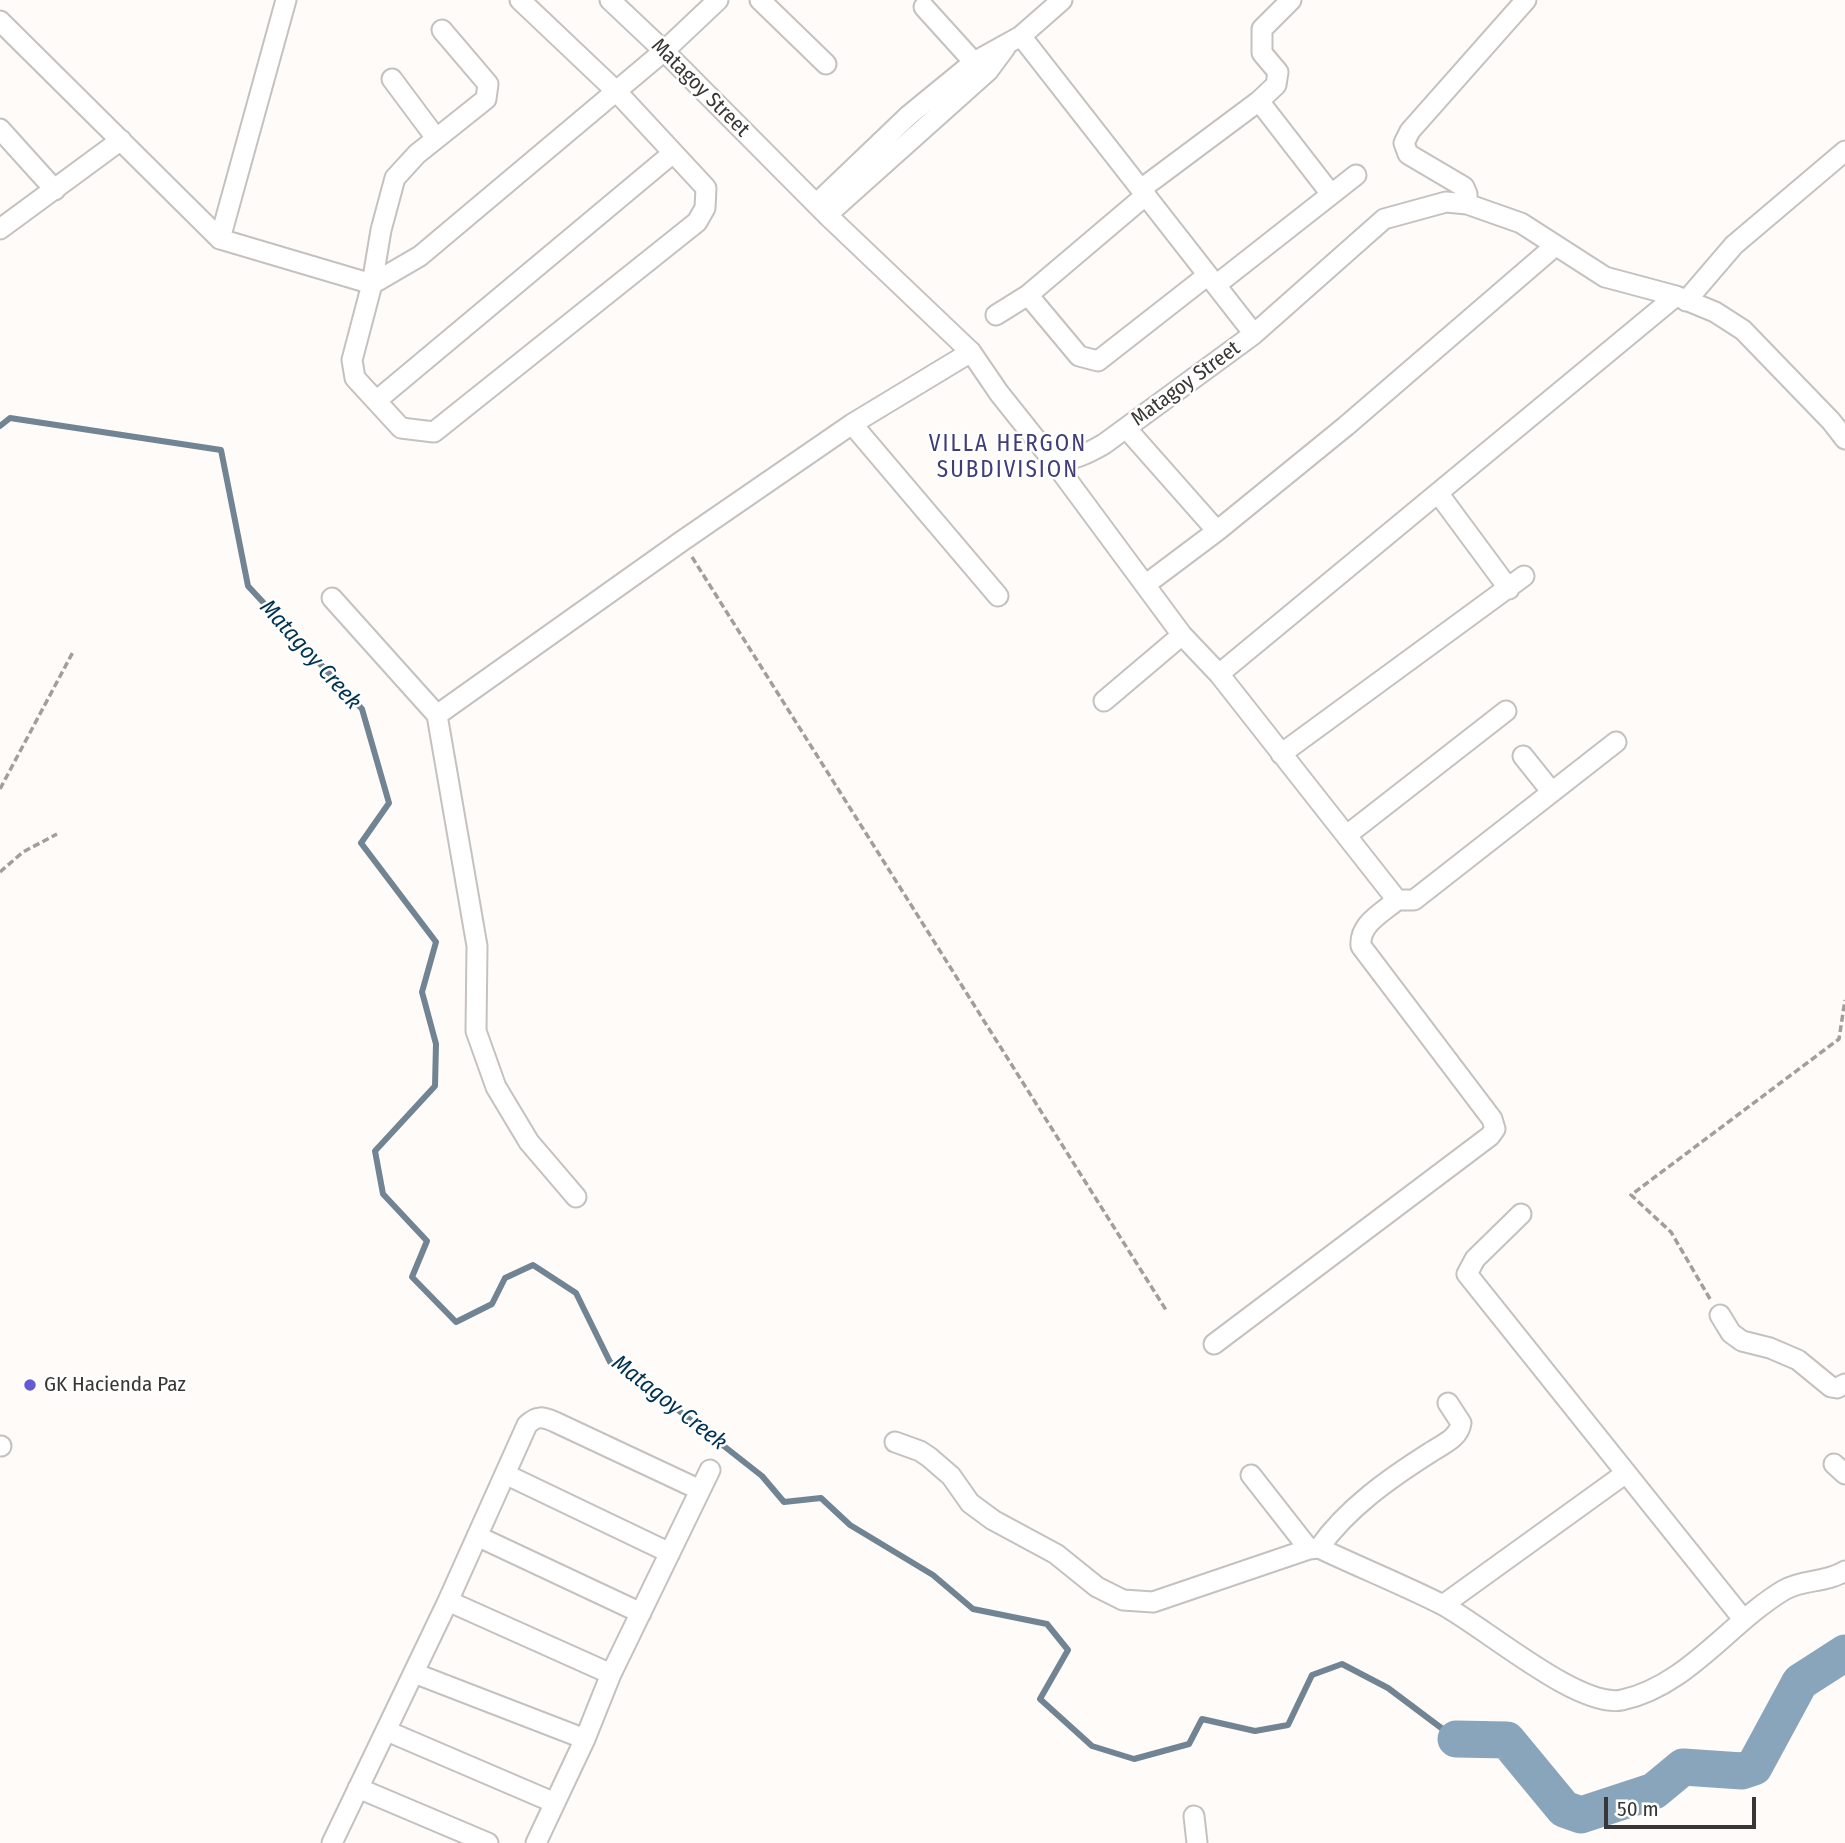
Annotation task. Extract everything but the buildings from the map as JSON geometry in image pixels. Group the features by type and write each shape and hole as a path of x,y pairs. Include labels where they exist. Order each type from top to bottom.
{"street":[{"path":"220,239 286,0"},
{"path":"442,30 488,84 486,99 417,154 395,177 352,360 355,378 401,428 434,432 697,222 705,208 706,188 616,91 520,0"},
{"name":"Matagoy Street","path":"610,0 971,352 999,393 1054,462 1086,455 1254,334 1384,219 1446,202 1468,204 1521,223 1605,277 1715,312 1743,330 1845,439"},
{"path":"0,21 220,239 372,284 420,256 664,51 718,0"},
{"path":"760,0 826,64"},
{"path":"822,209 979,68 1062,0"},
{"path":"996,315 1028,295 1143,192 1276,85 1278,72 1262,53 1262,29 1291,0"},
{"path":"1468,204 1468,194 1464,187 1408,154 1404,143 1410,131 1526,0"},
{"path":"925,7 979,68"},
{"path":"1014,40 1143,192 1254,334"},
{"path":"392,79 436,138"},
{"path":"1259,101 1331,194"},
{"path":"0,129 55,190"},
{"path":"0,229 121,141"},
{"path":"1219,674 1438,493 1681,299 1734,245 1845,151"},
{"path":"376,401 673,152"},
{"path":"1028,295 1079,356 1098,361 1356,175"},
{"path":"1145,585 1217,531 1346,426 1555,246"},
{"path":"437,715 852,424 971,352"},
{"path":"852,424 998,596"},
{"path":"1126,428 1217,531"},
{"path":"1054,462 1182,635 1219,674 1397,900"},
{"path":"1281,754 1517,582 1438,493"},
{"path":"332,598 437,715 477,946 476,1031 496,1087 529,1142 576,1197"},
{"path":"1104,701 1182,635"},
{"path":"1347,835 1506,711"},
{"path":"1214,1344 1490,1136 1495,1129 1492,1119 1361,946 1360,937 1364,928 1397,900 1414,900 1616,742"},
{"path":"1523,756 1551,791"},
{"path":"1521,1214 1475,1259 1467,1274 1743,1619"},
{"path":"1720,1315 1731,1333 1742,1341 1770,1348 1798,1360 1831,1387 1838,1388 1845,1384"},
{"path":"895,1442 929,1457 951,1476 970,1503 993,1520 1056,1554 1097,1587 1123,1600 1153,1602 1314,1549 1394,1476 1457,1435 1461,1430 1461,1423 1448,1403"},
{"path":"332,1843 448,1601 527,1425 534,1418 543,1417 700,1490"},
{"path":"536,1843 585,1739 611,1674 710,1470"},
{"path":"1443,1605 1626,1473"},
{"path":"505,1474 670,1553"},
{"path":"1251,1475 1314,1549 1443,1605 1584,1694 1619,1701 1642,1693 1684,1670 1743,1619 1796,1584 1828,1579 1845,1572"},
{"path":"477,1536 641,1613"},
{"path":"448,1601 611,1674"},
{"path":"414,1673 585,1739"},
{"path":"387,1731 555,1802"},
{"path":"358,1788 488,1843"},
{"path":"1194,1816 1197,1843"}],"path":[{"path":"682,541 1166,1310"},
{"path":"0,789 74,650"},
{"path":"0,872 23,852 57,834"},
{"path":"1720,1315 1671,1231 1631,1195 1839,1039 1845,1000"}],"waterway":[{"name":"Matagoy Creek","path":"0,426 10,418 221,450 248,586 362,709 389,803 361,843 436,942 422,992 436,1044 435,1086 375,1151 383,1194 427,1241 412,1277 456,1322 492,1304 505,1278 533,1265 576,1293 610,1362 664,1399 762,1476 784,1502 821,1498 850,1525 933,1575 973,1609 1047,1624 1068,1650 1040,1699 1092,1746 1134,1759 1189,1744 1202,1719 1255,1731 1288,1725 1312,1675 1342,1664 1388,1688 1456,1739"},
{"name":"Matagoy Creek","path":"1456,1739 1507,1740 1564,1809 1581,1815 1654,1791 1683,1767 1742,1771 1754,1767 1800,1682 1845,1653"}],"place":[{"name":"GK Hacienda Paz","path":"30,1385"}],"district":[{"name":"VILLA HERGON SUBDIVISION","path":"1008,458"}]}
